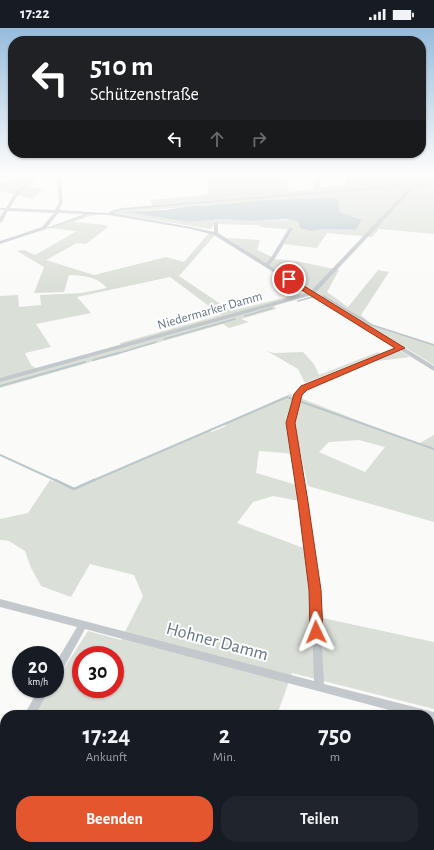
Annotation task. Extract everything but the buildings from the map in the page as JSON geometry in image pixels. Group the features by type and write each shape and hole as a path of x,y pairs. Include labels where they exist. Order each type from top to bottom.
{"street":[{"path":"0,222 6,211"},
{"path":"0,243 44,228 57,211"},
{"path":"63,211 109,214 191,228 216,234 434,369"},
{"path":"109,214 116,211"},
{"path":"312,294 390,211"},
{"path":"216,223 216,234"},
{"path":"266,265 272,260 291,229"},
{"name":"Niedermarker Damm","path":"0,380 312,294"},
{"path":"319,687 315,590 292,432 291,423 294,408 298,394 304,388 401,348"},
{"name":"Hohner Damm","path":"0,603 407,710"},
{"path":"64,658 83,625"},
{"path":"32,710 39,698"}],"shaded area":[{"path":"116,211 133,211 125,212 189,222 222,219 252,221 293,220 297,221 311,231 325,229 356,230 362,220 340,211 434,211 434,234 379,229 372,237 327,233 317,248 284,244 293,230 260,227 259,225 216,224 210,229 113,213"},
{"path":"340,211 362,220 356,230 325,229 311,231 300,228 297,221 286,219 252,221 222,219 189,222 124,212"},
{"path":"87,213 102,214 89,216 74,222 105,225 108,227 86,244 77,243 46,260 94,275 166,257 184,262 209,233 215,235 179,276 231,311 307,292 309,296 274,306 276,309 241,319 249,322 229,328 223,324 0,388 0,296 18,295 19,307 41,305 40,295 82,293 107,288 99,281 94,279 85,276 69,275 64,292 34,293 44,267 17,251 24,250 35,255 77,231 48,228","holes":["170,277 221,315 120,343 121,345 37,369 31,365 25,353 51,347 36,324 91,313 77,297"]},
{"path":"227,238 260,240 257,250 272,257 266,264"},
{"path":"275,259 301,262 339,270 327,292 348,307 378,270 389,272 361,315 371,324 434,344 434,365 269,265"},
{"path":"399,350 410,357 375,360"},
{"path":"267,351 274,353 303,352 314,364 319,375 378,352 380,354 305,383 298,369"},
{"path":"290,394 418,444 434,435 434,522 308,486 294,424 293,455 259,451 256,473 297,485 300,501 273,496 253,502 237,523 306,549 313,616 434,642 434,709 292,673 279,710 37,710 45,698 64,698 64,668 72,656 72,698 124,698 124,646 78,646 88,631 121,640 143,596 134,575 90,564 71,597 41,586 31,568 25,551 9,541 0,540 0,519 28,513 50,480 73,489 209,430 212,432 226,426 223,424","holes":["359,440 385,447 365,472 319,452 329,442"]}],"waterway":[{"path":"48,228 87,214"},
{"path":"323,296 372,325 434,345"},
{"path":"298,301 312,297"},
{"path":"245,316 272,308"},
{"path":"164,339 235,319"},
{"path":"116,354 156,342"},
{"path":"93,360 119,353"},
{"path":"0,386 85,362"},
{"path":"92,481 287,397 293,399"},
{"path":"299,401 434,449"},
{"path":"0,455 57,481"},
{"path":"55,480 74,489 94,480"}],"route":[{"path":"289,279 401,348 304,388 298,394 291,423 315,590 316,632"}]}
